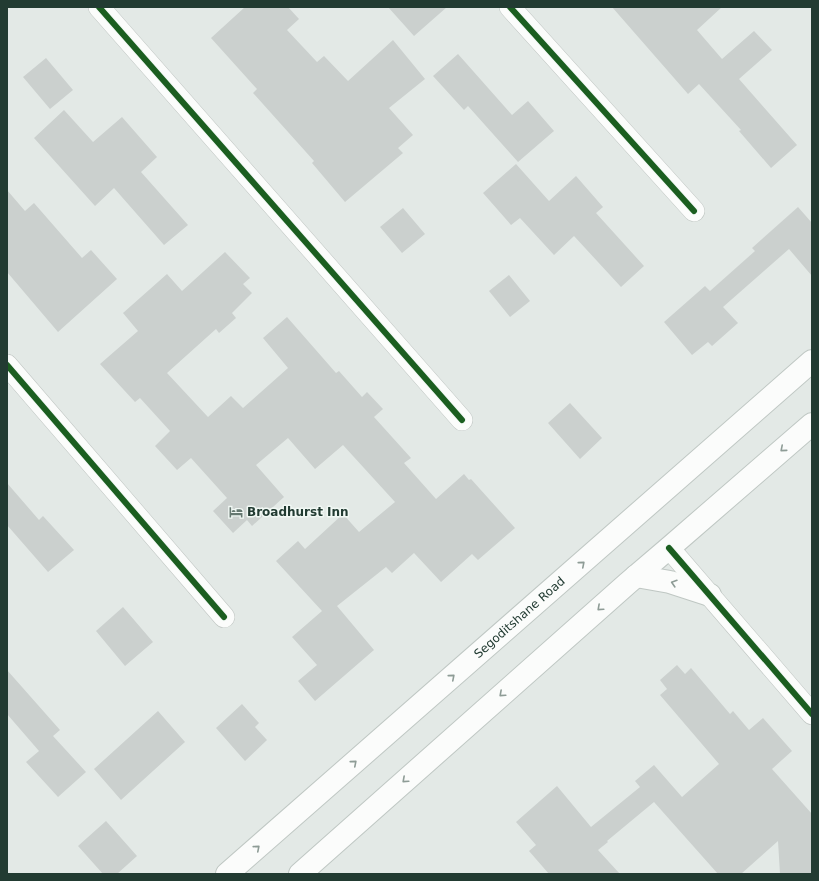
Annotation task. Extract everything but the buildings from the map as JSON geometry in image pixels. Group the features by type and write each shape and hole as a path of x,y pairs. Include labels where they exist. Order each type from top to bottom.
{"main road":[{"name":"Segoditshane Road","path":"227,874 812,361"},
{"path":"300,874 636,576 812,424"},
{"path":"636,576 670,582 710,595"}],"street":[{"path":"99,7 462,420"},
{"path":"510,7 694,211"},
{"path":"7,365 224,616"},
{"path":"669,548 812,714"}],"cycle path":[{"path":"99,7 462,420"},
{"path":"510,7 694,211"},
{"path":"7,365 224,617"},
{"path":"669,548 812,714"}],"place":[{"name":"Broadhurst Inn","path":"236,512"}]}
